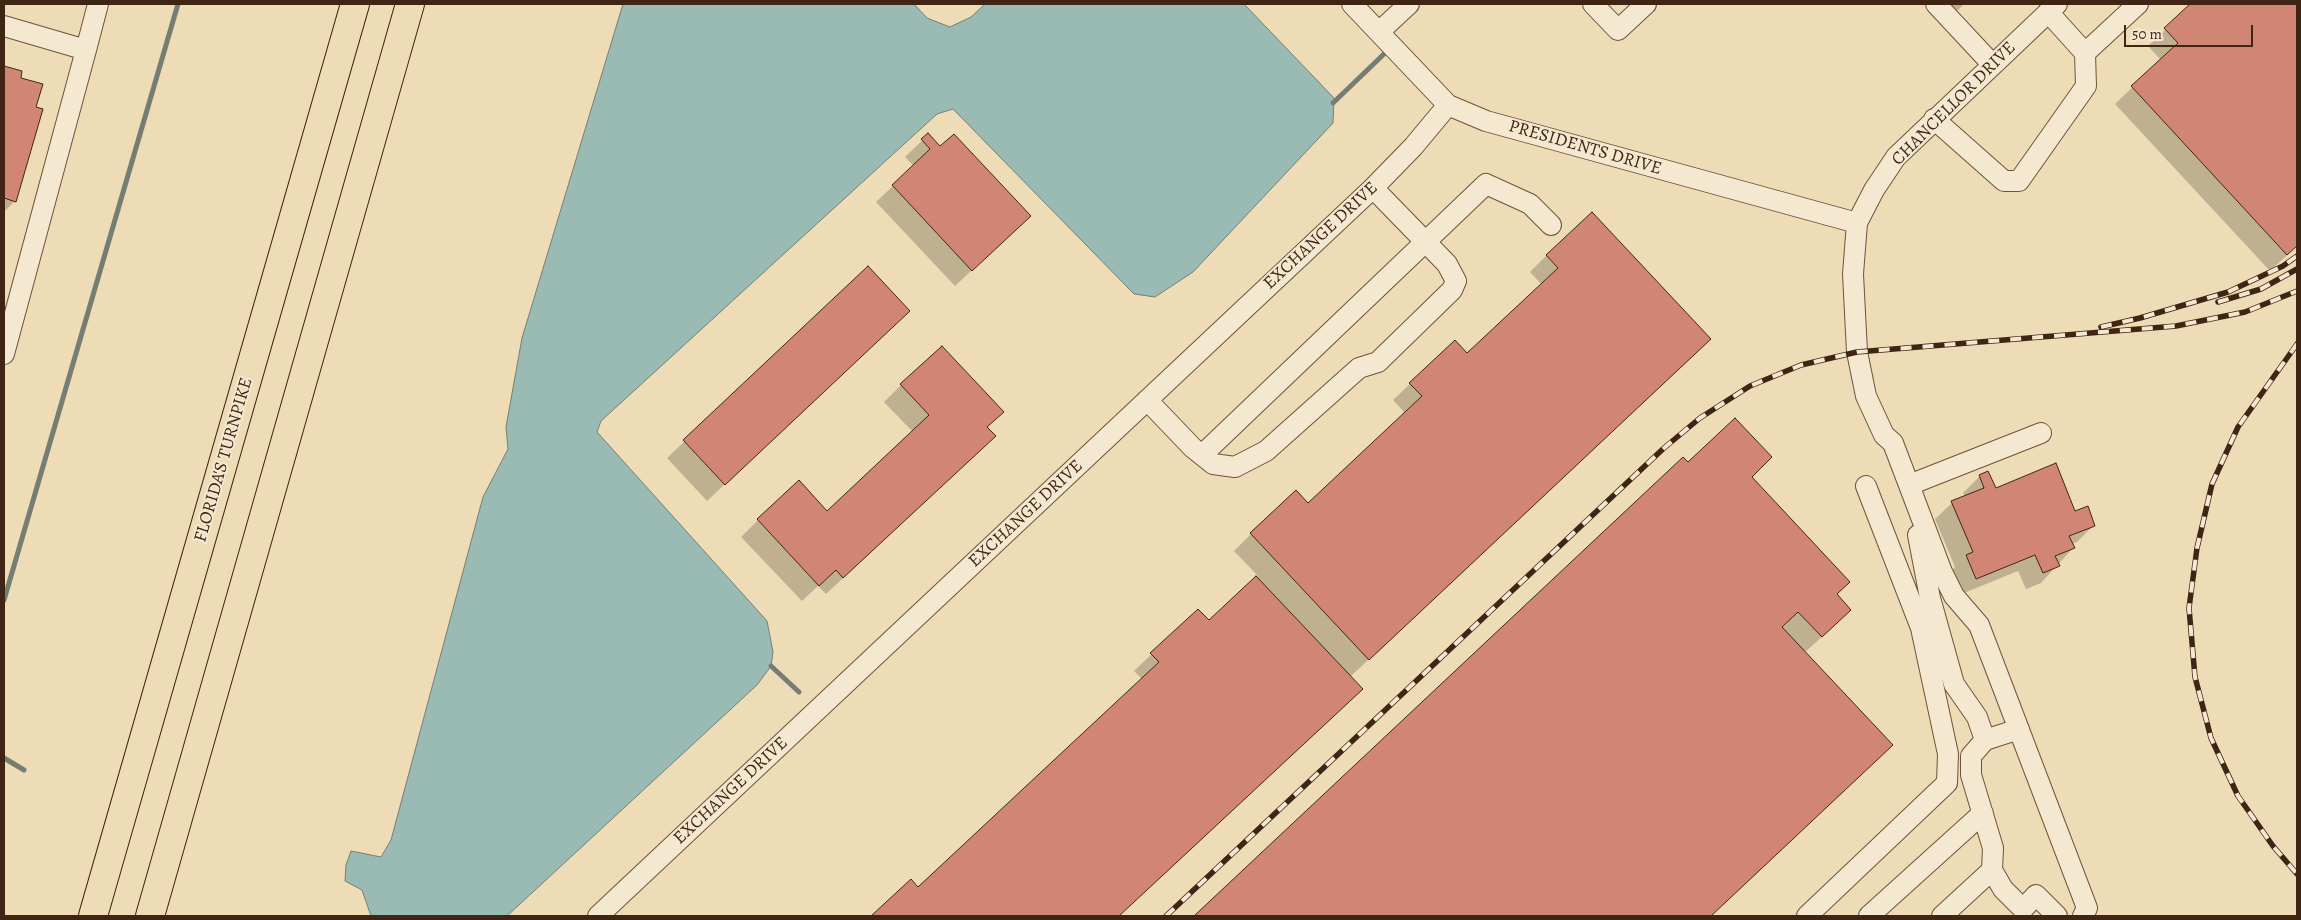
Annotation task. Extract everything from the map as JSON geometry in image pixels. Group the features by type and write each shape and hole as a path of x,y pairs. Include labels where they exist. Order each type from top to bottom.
{"highway":[{"name":"FLORIDA'S TURNPIKE","path":"93,916 355,4"},
{"path":"150,916 410,4"}],"street":[{"path":"4,354 98,4"},
{"name":"PRESIDENTS DRIVE","path":"1352,4 1448,105 1486,121 1858,223"},
{"path":"1380,32 1409,4"},
{"path":"1593,4 1618,30 1646,4"},
{"path":"1936,4 1992,64"},
{"path":"2085,53 2138,4"},
{"path":"1934,119 2004,182 2019,181 2086,86 2085,53 2052,8"},
{"name":"CHANCELLOR DRIVE","path":"1880,427 1866,396 1856,352 1853,274 1858,223 1874,190 1896,157 2052,8"},
{"path":"4,26 86,50"},
{"name":"EXCHANGE DRIVE","path":"598,916 1373,188 1414,147 1448,105"},
{"path":"1202,454 1486,184 1530,204 1551,225"},
{"path":"1147,400 1213,464 1235,467 1266,451 1359,368 1378,362 1452,290 1456,281 1447,264 1373,188"},
{"path":"1880,427 1893,443 1950,588 1954,596 1979,625 2087,908 2083,916"},
{"path":"1880,427 1882,446 1917,530 1930,598 1954,684 1977,717 1985,740"},
{"path":"1909,485 2041,433"},
{"path":"1807,916 1947,783 1948,754 1921,628 1866,486"},
{"path":"2019,729 1985,740 1971,756 1971,775 1994,848 1992,870 2003,889 2019,913 2036,895 2056,916"},
{"path":"1869,916 1983,813"},
{"path":"1942,916 1992,870"}],"water":[{"path":"623,4 914,4 927,18 950,27 971,17 985,4 1244,4 1334,98 1333,123 1193,272 1155,297 1134,294 953,109 937,114 601,421 597,432 767,621 773,652 771,666 757,685 507,916 371,916 362,890 345,881 346,865 351,851 381,857 391,840 483,497 508,449 506,427 522,338"}],"building":[{"path":"2190,4 2297,4 2297,246 2287,255 2131,86 2178,43 2164,28"},
{"path":"4,66 22,71 21,78 43,84 36,107 43,109 16,202 4,198"},
{"path":"928,133 940,146 954,134 1031,216 972,271 892,185 930,149 921,139"},
{"path":"1592,212 1711,339 1369,660 1250,533 1296,490 1308,503 1422,396 1409,383 1455,340 1467,353 1558,268 1546,255"},
{"path":"868,266 910,311 725,485 683,440"},
{"path":"942,346 1004,412 987,427 996,436 843,578 836,570 819,586 757,519 799,480 827,511 929,415 900,384"},
{"path":"1735,418 1772,457 1752,477 1850,582 1837,594 1851,610 1822,637 1798,612 1782,627 1893,745 1711,916 1194,916 1683,457 1688,462"},
{"path":"2056,463 2075,511 2088,506 2095,526 2069,536 2075,548 2055,556 2060,566 2043,573 2035,555 1976,579 1966,555 1973,552 1951,501 1984,488 1979,475 1988,471 1996,488"},
{"path":"1256,576 1363,689 1119,916 871,916 911,879 918,887 1159,662 1150,653 1198,609 1209,620"}],"waterway":[{"path":"4,600 178,4"},
{"path":"1333,103 1385,53"},
{"path":"771,666 799,692"},
{"path":"4,758 24,770"}],"railway":[{"path":"2101,327 2140,318 2228,292 2283,266 2297,256"},
{"path":"2218,302 2261,289 2297,269"},
{"path":"1166,916 1664,448 1700,418 1750,386 1801,365 1857,352 2176,326 2245,312 2297,291"},
{"path":"2297,344 2238,427 2212,484 2197,548 2189,608 2195,677 2211,738 2238,796 2273,846 2297,874"}]}
